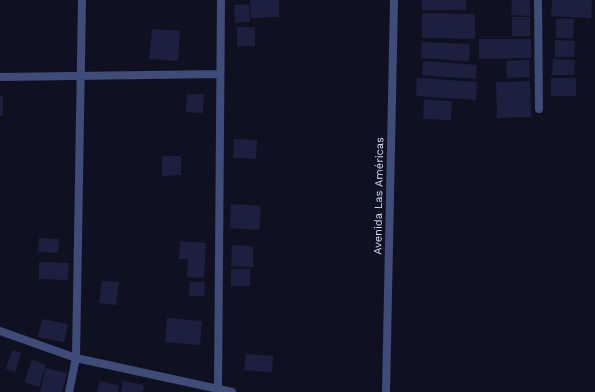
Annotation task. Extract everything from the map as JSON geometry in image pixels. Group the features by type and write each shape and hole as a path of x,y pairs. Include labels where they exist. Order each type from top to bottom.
{"street":[{"path":"69,392 76,358 82,0"},
{"path":"218,388 221,0"},
{"name":"Avenida Las Américas","path":"386,392 394,0"},
{"path":"538,0 538,108"},
{"path":"0,77 220,74"},
{"path":"0,331 76,358 232,392"}],"building":[{"path":"250,0 279,0 279,17 251,18"},
{"path":"422,0 466,0 466,10 422,10"},
{"path":"512,0 530,0 530,16 511,15"},
{"path":"552,0 592,0 591,18 551,16"},
{"path":"249,4 250,22 235,23 234,5"},
{"path":"422,13 475,14 475,39 422,38"},
{"path":"512,17 530,17 530,36 512,36"},
{"path":"556,19 574,19 573,38 556,38"},
{"path":"237,27 255,27 255,46 237,46"},
{"path":"152,29 180,31 178,61 149,59"},
{"path":"479,39 531,39 531,58 479,59"},
{"path":"555,40 575,41 574,57 555,57"},
{"path":"422,42 470,44 469,61 421,58"},
{"path":"553,59 575,60 574,75 552,75"},
{"path":"529,60 530,77 507,78 506,61"},
{"path":"423,61 477,65 476,79 422,75"},
{"path":"417,78 477,82 476,100 416,96"},
{"path":"551,78 576,78 576,96 551,96"},
{"path":"530,81 531,117 497,118 496,82"},
{"path":"187,94 204,94 203,113 186,112"},
{"path":"0,96 3,96 3,116 0,116"},
{"path":"424,100 452,101 451,120 423,119"},
{"path":"234,139 257,140 256,159 233,158"},
{"path":"162,156 181,156 181,175 162,176"},
{"path":"231,204 261,206 259,230 230,228"},
{"path":"39,238 59,239 58,253 38,252"},
{"path":"180,241 206,243 204,278 187,277 188,259 179,259"},
{"path":"232,245 253,246 253,267 231,266"},
{"path":"39,262 69,263 68,280 39,279"},
{"path":"231,269 250,269 250,286 231,286"},
{"path":"102,281 119,282 116,305 99,303"},
{"path":"190,282 205,282 204,296 189,296"},
{"path":"167,318 202,321 200,345 165,342"},
{"path":"42,319 68,324 64,342 38,337"},
{"path":"12,350 21,353 15,372 6,369"},
{"path":"246,354 273,356 272,372 244,370"},
{"path":"32,360 46,365 39,387 24,382"},
{"path":"46,368 67,373 62,392 40,392"},
{"path":"100,381 119,386 118,392 97,392"},
{"path":"123,381 144,385 143,392 121,392"}]}
